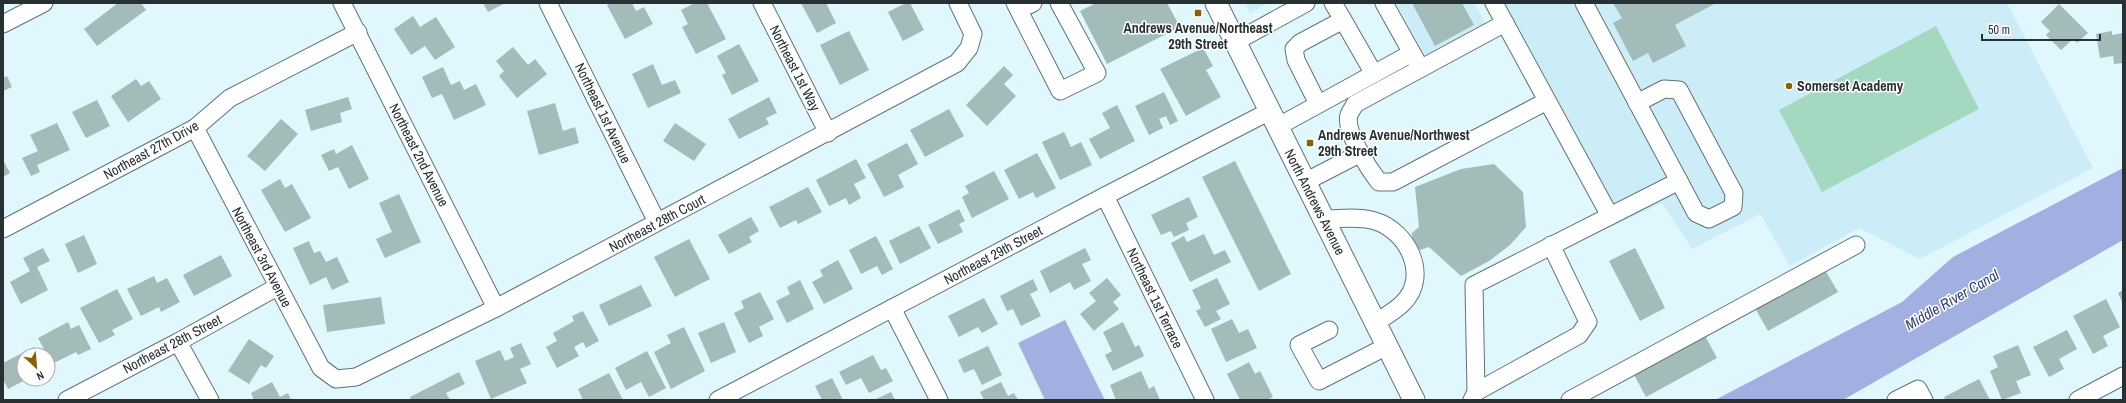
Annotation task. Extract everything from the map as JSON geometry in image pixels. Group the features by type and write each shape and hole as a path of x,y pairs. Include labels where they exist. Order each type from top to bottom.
{"main road":[{"name":"North Andrews Avenue","path":"1216,3 1387,346 1408,398"}],"street":[{"path":"3,24 44,3"},
{"name":"Northeast 2nd Avenue","path":"342,3 358,32 496,308"},
{"name":"Northeast 1st Avenue","path":"548,3 657,222"},
{"name":"Northeast 1st Way","path":"762,3 828,133"},
{"name":"Northeast 28th Court","path":"336,380 356,377 496,308 828,133 957,63 969,48 973,34 958,3"},
{"path":"1014,3 1060,91 1097,72 1059,3"},
{"path":"1023,3 1028,5 1033,3"},
{"path":"1235,42 1306,3"},
{"path":"1333,3 1374,74"},
{"path":"1384,3 1421,69"},
{"path":"1494,3 1610,216"},
{"path":"1584,3 1637,103 1696,213 1709,219 1733,206 1734,192 1679,90 1664,89 1637,103"},
{"path":"1318,104 1296,60 1294,50 1300,43 1343,20"},
{"path":"1505,24 1354,104 1348,116 1350,132 1361,153 1379,182 1393,182 1547,101"},
{"name":"Northeast 27th Drive","path":"3,229 195,128 230,98 358,32"},
{"name":"Northeast 29th Street","path":"718,400 1105,196 1273,119 1318,104 1412,53"},
{"name":"Northeast 3rd Avenue","path":"195,128 277,287 321,368 336,380"},
{"path":"1305,182 1361,153"},
{"path":"1474,396 1474,285 1679,181"},
{"name":"Northeast 1st Terrace","path":"1105,196 1205,400"},
{"path":"1324,219 1360,218 1376,221 1392,228 1403,239 1411,253 1416,268 1412,288 1403,303 1375,323"},
{"path":"1474,396 1579,335 1588,322 1551,245"},
{"path":"1570,400 1856,245"},
{"name":"Northeast 28th Street","path":"67,400 178,342 277,287"},
{"path":"892,308 939,400"},
{"path":"1330,330 1299,345 1319,382 1387,346"},
{"path":"178,342 210,400"},
{"path":"2078,400 2123,376"},
{"path":"1896,400 1918,389 1924,400"}],"shaded area":[{"path":"1245,3 1269,3 1250,13"},
{"path":"1396,3 1474,3 1486,24 1425,55"},
{"name":"Somerset Academy","path":"1482,3 2007,3 2093,168 1920,259 1859,228 1790,266 1760,214 1692,249 1662,203 1609,228"}],"green space":[{"path":"1936,26 1979,109 1822,192 1779,110"}],"water":[{"name":"Middle River Canal","path":"2123,168 2123,240 1843,400 1715,400 1902,302 1953,257"},
{"path":"1065,320 1105,400 1045,400 1018,343"}],"building":[{"path":"118,3 141,3 146,10 97,46 84,29"},
{"path":"483,3 505,3 488,12"},
{"path":"610,3 632,3 636,11 644,7 653,24 625,39 607,5"},
{"path":"695,3 707,3 726,39 696,54 682,27 688,24 681,10"},
{"path":"801,3 826,3 836,23 817,33"},
{"path":"906,3 910,3 924,30 903,41 888,12"},
{"path":"1096,3 1167,3 1180,27 1107,64 1080,11"},
{"path":"1412,3 1462,3 1474,25 1435,46"},
{"path":"1613,3 1716,3 1675,25 1686,46 1653,63 1648,53 1633,61 1613,23 1622,18"},
{"path":"2059,4 2088,33 2077,43 2073,39 2061,50 2046,35 2050,31 2041,22"},
{"path":"413,16 420,27 436,17 455,47 435,60 425,46 411,55 394,29"},
{"path":"849,31 869,70 840,85 820,45"},
{"path":"2112,31 2112,35 2123,33 2123,63 2114,64 2113,56 2100,58 2096,34"},
{"path":"739,44 759,81 732,95 722,75 726,73 717,56"},
{"path":"513,47 528,65 535,59 547,74 517,98 499,76 504,71 496,61"},
{"path":"1203,48 1213,66 1206,70 1221,97 1186,116 1160,69"},
{"path":"653,64 662,85 675,80 681,93 648,108 632,74"},
{"path":"1004,66 1013,75 1004,84 1016,96 987,126 966,105"},
{"path":"443,67 451,85 460,81 464,90 476,84 486,105 454,120 442,94 432,98 422,77"},
{"path":"7,76 12,87 3,91 3,78"},
{"path":"136,79 141,86 149,81 161,99 128,122 111,96"},
{"path":"1164,92 1178,121 1170,125 1166,116 1159,119 1163,128 1149,135 1135,106"},
{"path":"348,97 352,109 340,113 342,122 311,131 305,110"},
{"path":"769,97 777,113 766,118 769,124 739,139 728,119"},
{"path":"97,100 110,126 86,138 72,112"},
{"path":"555,103 563,131 575,127 579,143 539,155 527,111"},
{"path":"1117,105 1135,141 1100,159 1089,139 1110,128 1102,113"},
{"path":"949,109 964,136 925,157 910,130"},
{"path":"281,119 298,134 265,171 247,156"},
{"path":"57,123 70,150 37,165 40,172 31,176 22,158 38,151 30,135"},
{"path":"675,123 706,144 694,161 663,141"},
{"path":"1064,132 1071,147 1081,142 1092,165 1060,180 1042,142"},
{"path":"907,143 918,164 898,175 904,187 884,197 867,164"},
{"path":"352,145 369,179 349,189 338,167 329,171 321,155 334,149 336,154"},
{"path":"1037,153 1056,188 1036,198 1033,192 1019,199 1004,170"},
{"path":"856,159 866,178 854,184 861,198 849,205 846,198 829,206 816,180"},
{"path":"3,160 10,173 3,177"},
{"path":"1235,161 1291,274 1259,291 1202,177"},
{"path":"1494,164 1523,192 1526,227 1510,245 1489,261 1461,276 1429,247 1420,250 1412,243 1412,233 1419,227 1415,187 1461,169"},
{"path":"994,171 1009,199 972,218 962,197 969,193 965,186"},
{"path":"280,179 285,188 292,184 311,218 285,232 261,190"},
{"path":"808,187 822,212 798,224 796,220 780,228 769,207"},
{"path":"399,194 421,242 385,258 376,239 392,232 379,203"},
{"path":"1189,197 1198,217 1186,223 1189,230 1174,237 1171,231 1161,235 1151,215"},
{"path":"959,209 965,221 959,224 963,232 938,244 928,225"},
{"path":"751,217 759,231 749,237 752,242 729,254 718,235"},
{"path":"919,226 931,248 900,264 889,241"},
{"path":"1204,234 1214,255 1225,250 1231,262 1190,282 1171,243 1184,236 1187,242"},
{"path":"84,235 97,264 78,273 65,244"},
{"path":"876,236 893,269 882,275 877,266 861,274 849,250"},
{"path":"689,239 710,279 675,297 654,257"},
{"path":"309,241 314,253 320,251 326,262 337,257 349,282 332,290 326,277 310,285 293,248"},
{"path":"43,248 50,261 37,267 48,290 21,304 10,282 30,271 23,258"},
{"path":"1085,248 1091,260 1082,264 1091,281 1074,290 1070,282 1050,293 1040,271"},
{"path":"1635,248 1665,308 1640,321 1609,261"},
{"path":"221,255 232,276 194,296 183,275"},
{"path":"838,260 853,289 824,304 812,282 823,276 820,270"},
{"path":"1825,270 1838,292 1768,331 1755,308"},
{"path":"154,276 157,283 167,278 180,302 161,312 159,307 141,316 127,289"},
{"path":"1107,278 1121,295 1113,302 1119,309 1094,331 1080,314 1096,301 1089,293"},
{"path":"1217,278 1230,304 1216,311 1221,319 1205,327 1196,311 1201,308 1192,290"},
{"path":"1033,279 1038,290 1030,294 1041,316 1021,326 1013,309 1007,311 1000,296"},
{"path":"800,280 814,309 787,323 776,301 790,294 787,287"},
{"path":"641,285 652,306 609,326 599,305"},
{"path":"117,289 133,319 112,330 115,335 99,343 80,308"},
{"path":"2123,290 2123,304 2118,293"},
{"path":"760,292 774,319 759,327 763,336 749,343 734,313 744,308 741,301"},
{"path":"381,297 385,324 327,332 323,305"},
{"path":"984,298 998,324 982,333 978,327 959,337 948,316"},
{"path":"2106,299 2120,327 2103,336 2108,346 2093,354 2073,316"},
{"path":"583,311 599,341 586,348 583,342 574,347 579,356 557,368 546,347 557,341 553,333 574,321 572,316"},
{"path":"1232,319 1239,333 1248,329 1257,348 1226,362 1211,329"},
{"path":"68,322 71,329 79,325 91,349 78,355 76,352 56,362 56,347 43,347 38,338"},
{"path":"724,322 736,352 711,363 698,333"},
{"path":"1123,322 1135,347 1139,345 1144,356 1113,371 1105,355 1112,351 1103,332"},
{"path":"684,327 705,371 671,389 654,352 671,343 667,335"},
{"path":"2067,330 2077,349 2059,359 2064,369 2049,377 2033,347"},
{"path":"1704,334 1717,358 1646,397 1633,373"},
{"path":"249,339 274,356 266,368 261,365 249,384 228,371"},
{"path":"521,343 531,364 520,369 527,383 491,399 475,361 500,350 505,361 514,357 510,348"},
{"path":"2018,345 2031,375 2016,381 2021,393 2002,400 1990,371 1998,367 1993,356"},
{"path":"988,346 1002,375 982,385 974,369 964,373 958,360"},
{"path":"647,351 666,388 649,397 641,382 626,390 615,368"},
{"path":"873,355 881,370 886,368 893,381 869,393 861,378 846,385 839,372"},
{"path":"16,356 16,385 8,389 3,379 3,363"},
{"path":"1249,362 1255,374 1260,371 1273,397 1267,400 1240,400 1227,374"},
{"path":"1141,371 1149,389 1154,386 1160,400 1116,400 1110,385"},
{"path":"459,372 465,384 446,393 450,400 411,400 410,397"},
{"path":"609,373 623,400 583,400 578,389"},
{"path":"832,378 843,400 822,400 815,386"},
{"path":"1979,379 1990,400 1946,400 1944,397"},
{"path":"272,382 280,397 288,393 291,400 254,400 251,393"},
{"path":"1001,382 1008,396 1014,393 1018,400 984,400 980,392"},
{"path":"891,392 895,400 874,400"}],"place":[{"name":"Andrews Avenue/Northeast 29th Street","path":"1198,13"},
{"name":"Somerset Academy","path":"1789,86"},
{"name":"Andrews Avenue/Northwest 29th Street","path":"1310,143"}]}
